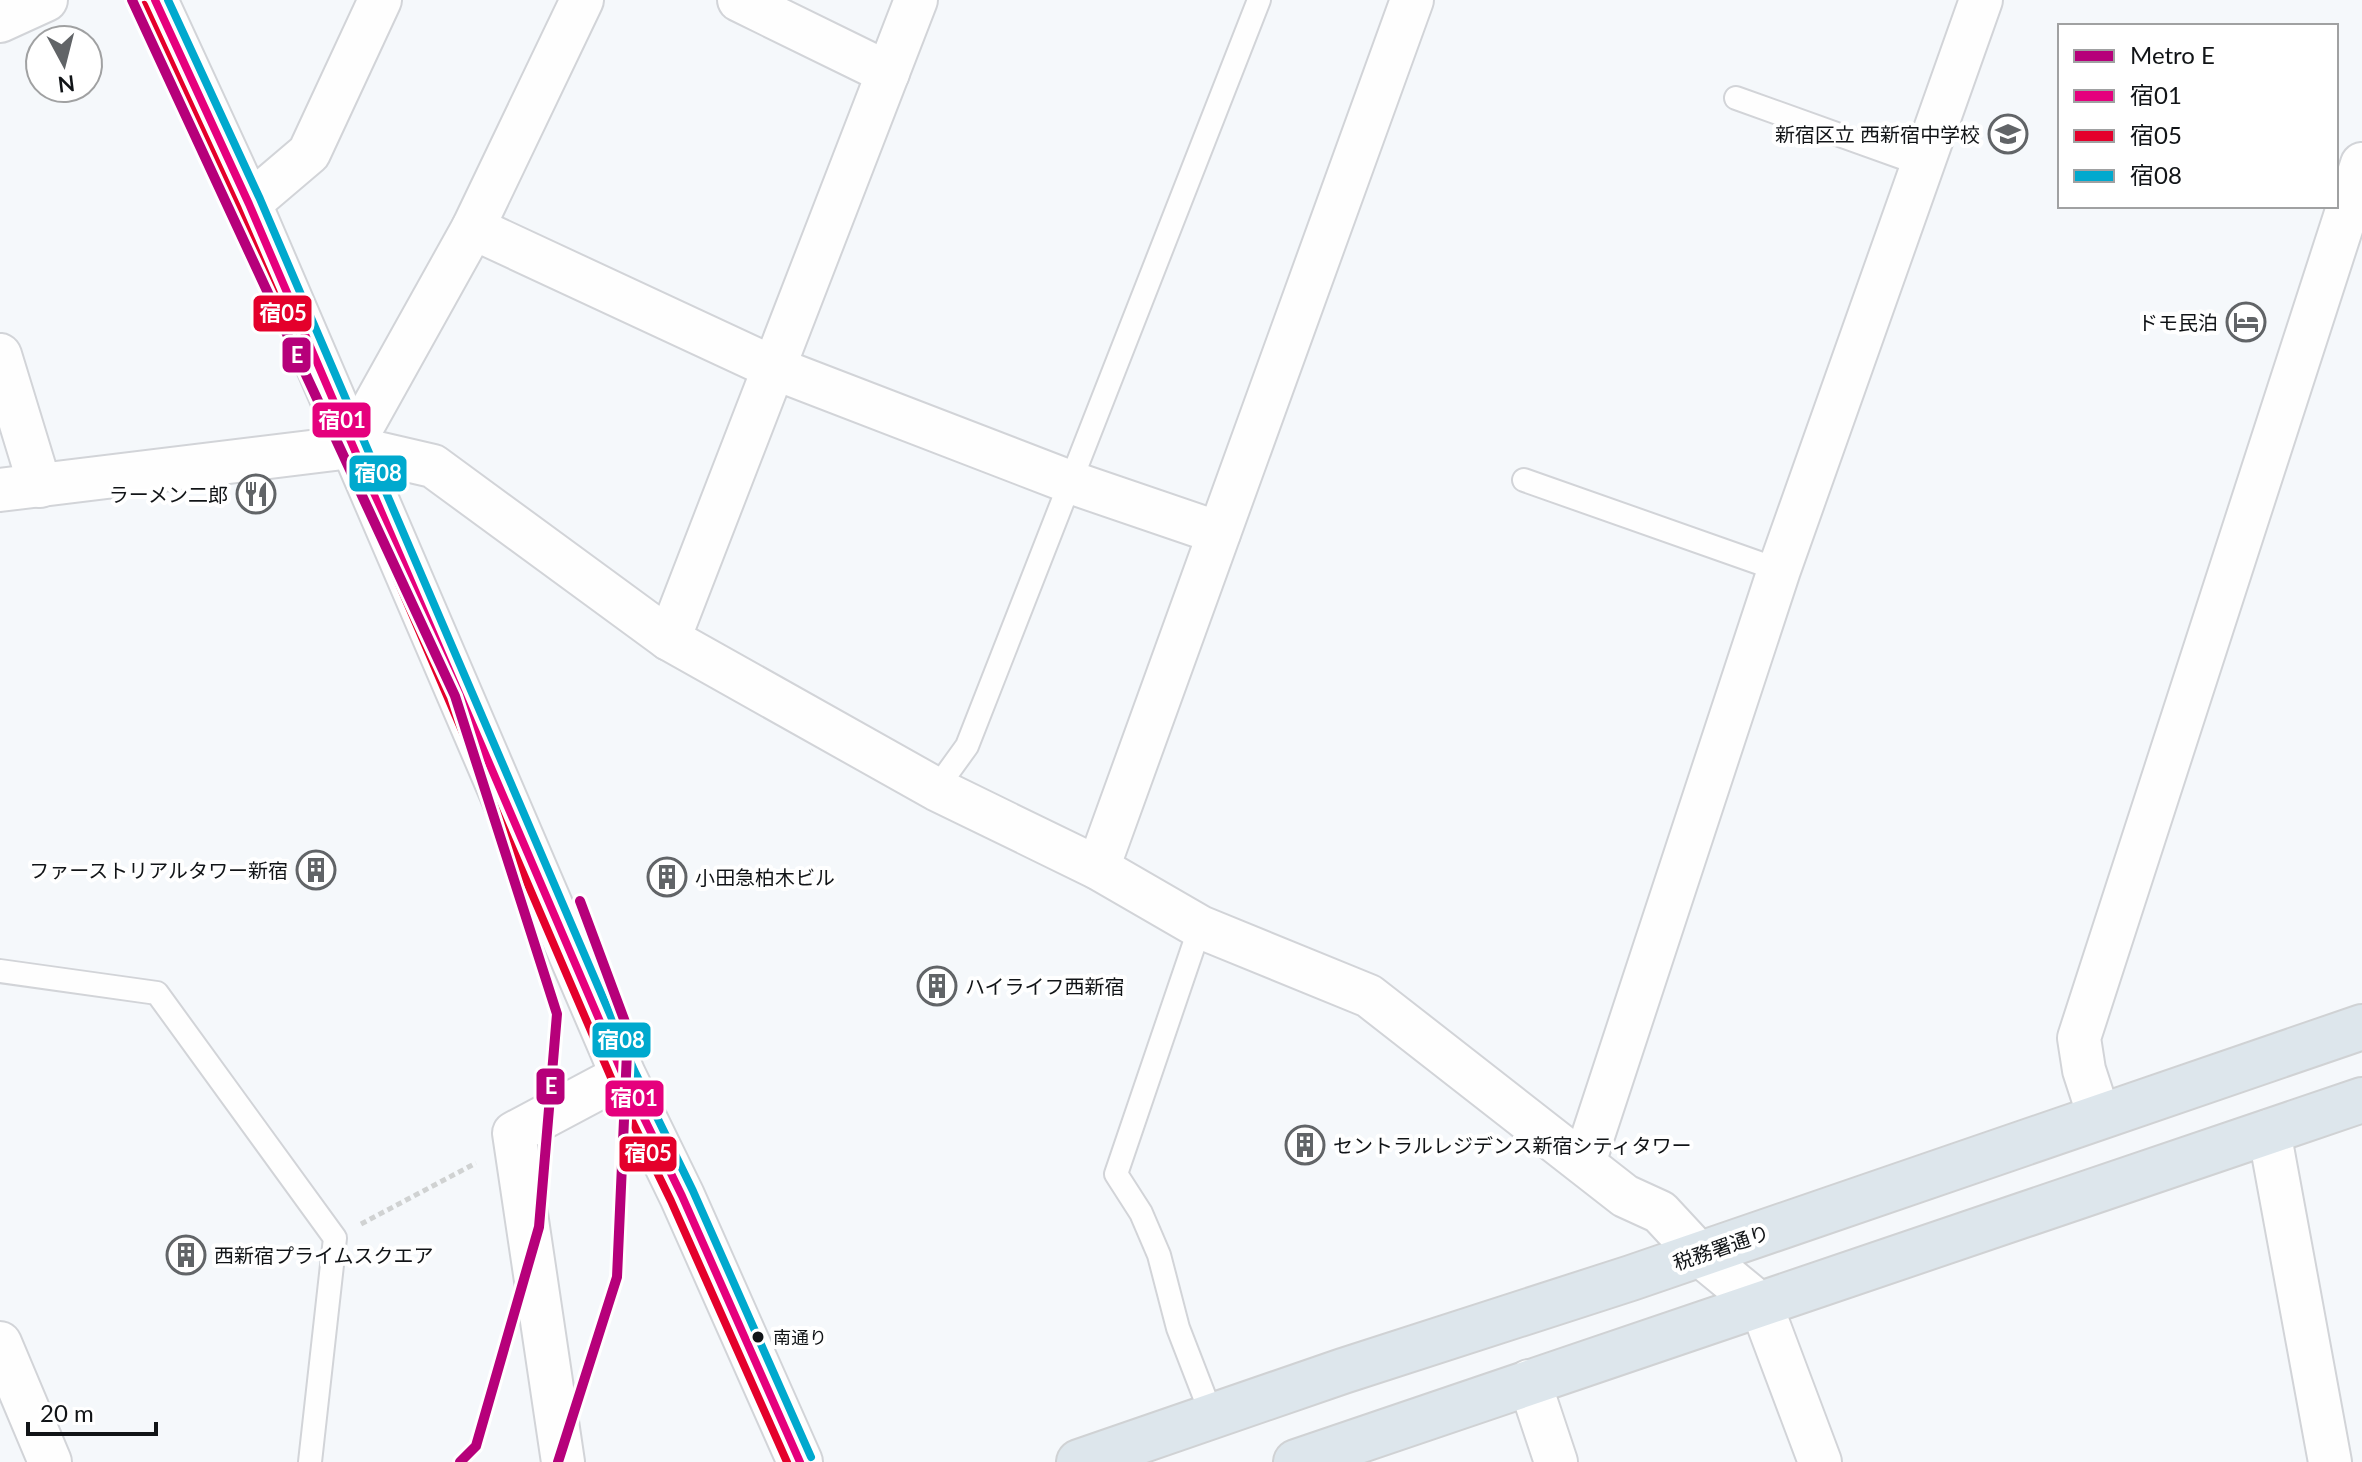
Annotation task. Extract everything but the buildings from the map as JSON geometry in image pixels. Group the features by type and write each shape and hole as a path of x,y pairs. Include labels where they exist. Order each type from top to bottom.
{"main road":[{"name":"税務署通り","path":"1079,1462 2362,1027"},
{"path":"2266,1059 2362,1044"},
{"path":"1296,1462 2362,1100"}],"street":[{"path":"0,21 46,0"},
{"path":"155,0 249,204 623,1075 682,1196 800,1462"},
{"path":"249,204 309,153 380,0"},
{"path":"351,447 473,228 582,0"},
{"path":"739,0 888,73"},
{"path":"669,639 916,0"},
{"path":"1098,868 1412,0"},
{"path":"1584,1163 1779,570 1981,0"},
{"path":"2099,1116 2084,1070 2079,1038 2362,164"},
{"path":"473,228 774,368 1070,482 1219,533"},
{"path":"0,355 20,488 351,447 433,466 669,639 936,789 1098,868 1200,927 1369,996 1625,1196 1660,1212 1699,1254 1761,1305 1820,1462"},
{"path":"563,1462 514,1133 623,1075"},
{"path":"2269,1131 2330,1462"},
{"path":"0,1343 50,1462"},
{"path":"1529,1381 1556,1462"}],"lane":[{"path":"936,789 967,746 1259,0"},
{"path":"1736,98 1923,165"},
{"path":"1524,480 1779,570"},
{"path":"1200,927 1116,1174 1141,1213 1159,1255 1178,1328 1212,1416"},
{"path":"0,971 157,993 335,1238 310,1462"}],"path":[{"path":"335,1238 498,1151 514,1133"}],"metro line":[{"name":"E","path":"132,0 455,696 557,1014 539,1227 476,1446 460,1462"},
{"name":"E","path":"558,1462 617,1277 628,1030 580,901"}],"transit line":[{"name":"宿01","path":"155,0 249,204 623,1075 682,1196 800,1462"},
{"name":"宿08","path":"168,0 260,199 634,1070 693,1191 811,1457"},
{"name":"宿05","path":"144,5 238,209 612,1080 671,1201 787,1462"}],"place":[{"name":"新宿区立 西新宿中学校","path":"2008,134"},
{"name":"ドモ民泊","path":"2246,322"},
{"name":"ラーメン二郎","path":"256,494"},
{"name":"ファーストリアルタワー新宿","path":"316,870"},
{"name":"小田急柏木ビル","path":"667,877"},
{"name":"ハイライフ西新宿","path":"937,986"},
{"name":"セントラルレジデンス新宿シティタワー","path":"1305,1145"},
{"name":"西新宿プライムスクエア","path":"186,1255"},
{"name":"南通り","path":"758,1337"}]}
